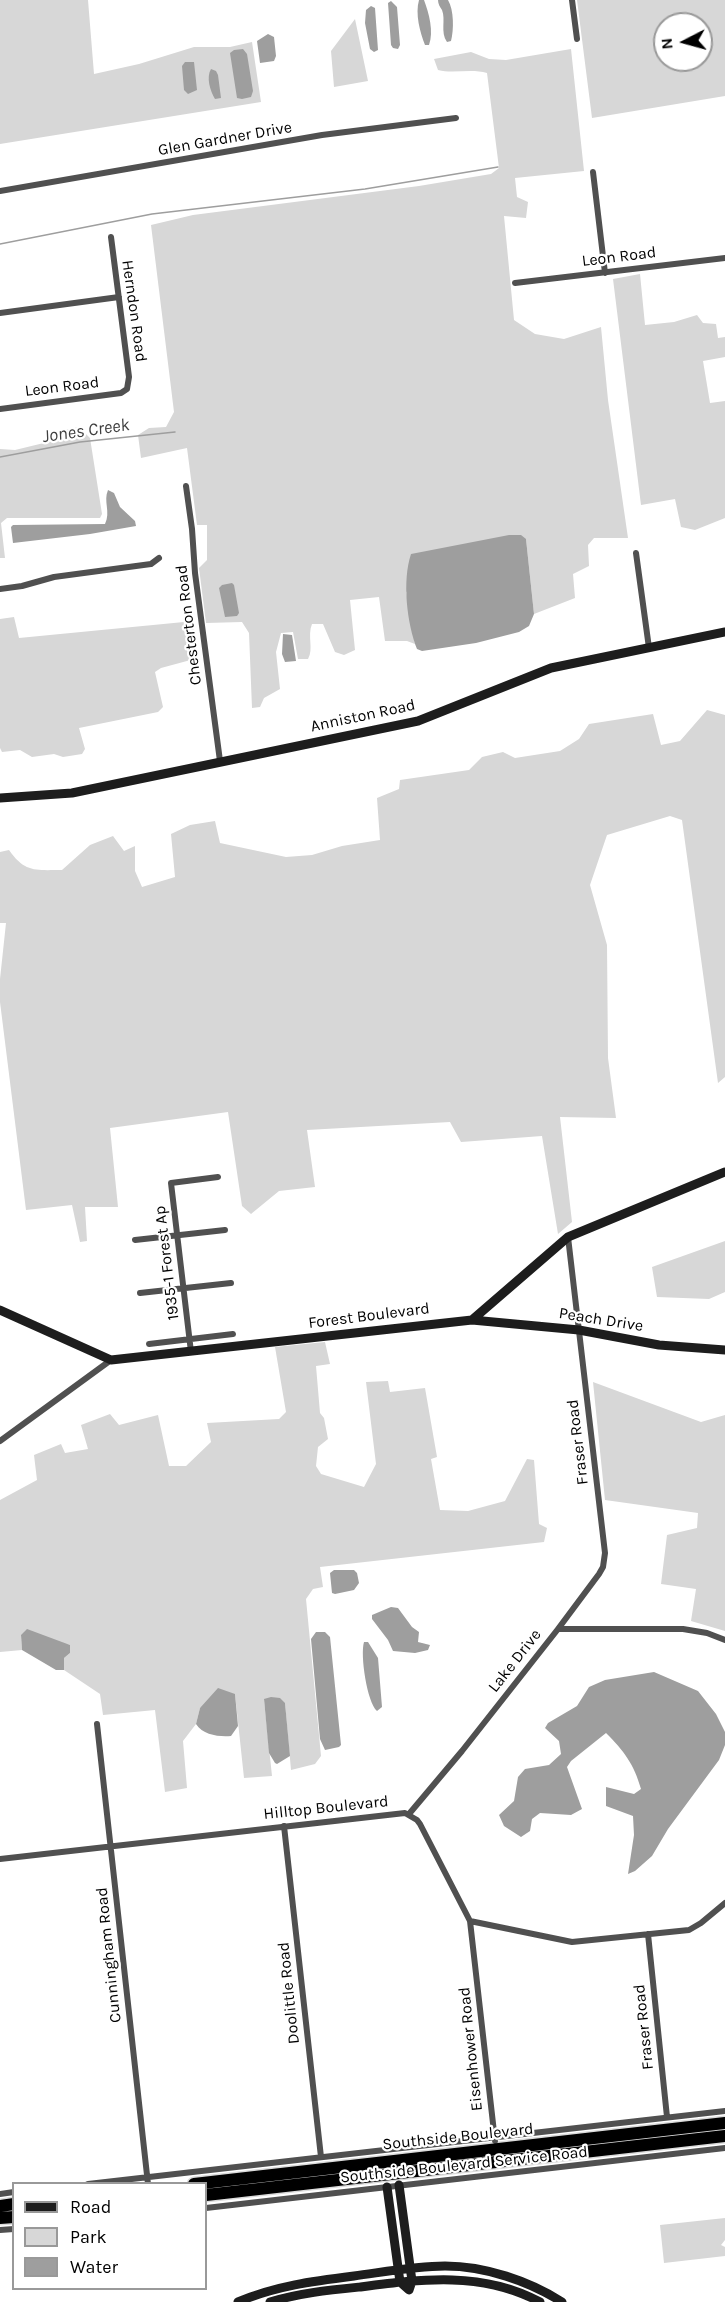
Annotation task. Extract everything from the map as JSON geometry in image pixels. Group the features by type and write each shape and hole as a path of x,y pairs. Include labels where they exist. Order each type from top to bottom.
{"highway":[{"name":"Southside Boulevard","path":"207,2195 725,2123"},
{"name":"Southside Boulevard","path":"207,2183 725,2136"}],"street":[{"path":"572,0 577,39"},
{"name":"Glen Gardner Drive","path":"0,191 322,135 456,118"},
{"path":"593,172 605,273"},
{"name":"Herndon Road","path":"111,237 129,377 127,389"},
{"name":"Leon Road","path":"515,283 725,258"},
{"path":"0,314 119,297"},
{"name":"Leon Road","path":"0,409 121,393 127,389"},
{"name":"Chesterton Road","path":"186,486 220,761"},
{"path":"636,553 649,648"},
{"path":"0,589 22,586 54,577 151,564 159,558"},
{"name":"Anniston Road","path":"0,798 72,793 418,721 551,668 725,632"},
{"path":"472,1320 568,1237 725,1172"},
{"name":"1935-1 Forest Ap","path":"191,1352 171,1183 218,1177"},
{"path":"135,1240 225,1230"},
{"name":"Fraser Road","path":"558,1629 599,1574 604,1560 568,1237"},
{"path":"140,1293 231,1283"},
{"path":"0,1311 111,1360 0,1441"},
{"name":"Peach Drive","path":"472,1320 579,1330 658,1345 725,1350"},
{"name":"Forest Boulevard","path":"111,1360 472,1320"},
{"path":"149,1344 233,1334"},
{"name":"Lake Drive","path":"410,1814 558,1629 683,1629 707,1633 725,1640"},
{"name":"Cunningham Road","path":"97,1724 148,2180"},
{"name":"Hilltop Boulevard","path":"0,1859 284,1826 410,1814 420,1824 470,1921"},
{"name":"Doolittle Road","path":"284,1826 321,2157"},
{"path":"470,1921 572,1942 694,1928 725,1903"},
{"name":"Eisenhower Road","path":"470,1921 496,2156"},
{"name":"Fraser Road","path":"648,1934 667,2117"},
{"name":"Southside Boulevard Service Road","path":"207,2208 399,2185 496,2156 667,2117 725,2110"},
{"name":"Southside Boulevard Service Road","path":"118,2182 321,2157 496,2156 725,2148"},
{"path":"399,2185 411,2269 411,2285"},
{"path":"387,2187 400,2282"},
{"path":"238,2302 290,2285 446,2266 485,2271 528,2284 562,2302"},
{"path":"270,2302 314,2292 400,2282 411,2285 439,2278 479,2282 516,2290 540,2302"}],"green space":[{"path":"0,0 88,0 94,74 139,64 194,47 230,47 252,42 261,102 0,144"},
{"path":"577,0 725,0 725,96 592,118"},
{"path":"355,19 368,81 334,87 331,51"},
{"path":"571,49 584,171 515,178 517,197 528,202 526,218 504,216 514,320 535,334 564,339 601,327 608,400 628,538 594,538 588,545 589,566 573,574 575,598 534,614 526,539 406,592 415,644 407,641 385,641 379,597 350,600 355,650 344,655 335,652 323,624 312,624 310,655 308,659 298,659 293,632 281,633 276,652 280,689 264,698 260,707 252,708 249,633 242,622 206,623 199,568 207,560 207,525 197,525 187,448 141,458 138,435 149,428 166,427 174,412 151,225 193,215 419,186 491,174 499,168 487,73 438,70 434,59 471,52 489,59 506,60"},
{"path":"640,274 645,325 674,322 697,315 703,323 716,324 718,338 725,337 725,357 703,361 710,403 725,401 725,518 695,530 681,527 675,499 641,505 613,279"},
{"path":"79,427 90,438 102,514 100,518 7,518 1,523 5,558 0,558 0,449 15,450 48,442 51,433"},
{"path":"14,617 19,638 184,622 193,626 198,658 161,668 155,672 163,707 158,712 79,728 85,749 82,754 63,757 54,754 32,757 20,750 2,752 0,748 0,619"},
{"path":"707,710 725,715 725,1077 718,1083 682,820 670,816 607,835 590,885 607,945 608,1058 616,1118 560,1117 572,1222 558,1234 542,1136 461,1142 450,1122 307,1130 315,1187 279,1191 251,1214 242,1206 228,1112 110,1128 118,1207 85,1207 87,1241 80,1242 72,1205 26,1210 0,1002 6,923 0,923 0,852 9,850 20,863 32,869 62,870 90,845 113,836 124,851 135,846 135,871 142,887 175,877 171,834 190,825 215,821 220,843 286,857 312,855 342,846 380,840 377,798 399,789 400,780 469,770 482,757 503,752 515,758 560,751 579,739 589,724 653,714 661,745 680,741"},
{"path":"725,1241 725,1292 709,1299 657,1297 652,1267"},
{"path":"325,1342 330,1364 316,1366 320,1413 324,1418 328,1439 318,1447 316,1466 321,1474 364,1487 376,1464 366,1382 388,1381 390,1392 425,1388 437,1457 431,1459 440,1510 468,1511 505,1501 527,1459 534,1460 539,1524 547,1528 544,1542 320,1567 323,1587 313,1589 306,1599 321,1756 315,1764 291,1770 285,1703 264,1700 272,1776 244,1778 235,1694 200,1708 196,1724 183,1741 187,1788 165,1792 155,1710 103,1715 100,1694 64,1670 64,1658 70,1653 70,1645 21,1635 22,1650 0,1652 0,1500 37,1480 34,1455 61,1444 65,1453 88,1449 81,1425 110,1414 119,1425 158,1415 169,1466 186,1466 211,1442 207,1423 279,1419 286,1412 275,1347"},
{"path":"593,1382 701,1422 725,1415 725,1631 691,1621 696,1589 661,1584 667,1535 697,1528 698,1513 605,1500"},
{"path":"725,2218 725,2240 721,2245 725,2247 725,2256 664,2263 660,2225"}],"water":[{"path":"419,0 424,0 429,17 431,34 429,45 425,45 420,29"},
{"path":"438,0 448,0 450,4 453,20 451,41 447,42 445,38 443,14"},
{"path":"391,1 397,7 400,45 398,49 391,45 388,3"},
{"path":"371,6 375,8 378,50 374,52 370,49 365,23 366,10"},
{"path":"268,34 274,37 276,56 274,61 260,63 257,41"},
{"path":"243,49 247,54 253,91 251,97 242,99 237,98 230,53"},
{"path":"185,62 194,62 197,90 188,94 184,90 182,66"},
{"path":"211,69 218,75 221,98 215,99 212,92 209,80"},
{"path":"108,490 114,493 120,507 135,521 136,526 13,543 11,527 13,525 105,524"},
{"path":"509,535 521,535 526,539 534,614 529,626 519,632 476,643 422,651 417,649 411,627 406,589 411,554"},
{"path":"232,583 239,613 237,616 225,617 219,588"},
{"path":"283,634 292,635 296,661 285,662 282,654"},
{"path":"334,1570 354,1570 357,1573 359,1583 354,1590 332,1593 330,1573"},
{"path":"391,1607 398,1608 412,1627 419,1632 418,1642 430,1645 428,1650 415,1653 393,1651 388,1640 372,1619 372,1615"},
{"path":"27,1629 70,1645 70,1653 64,1658 64,1670 56,1670 22,1650 21,1635"},
{"path":"316,1632 325,1632 330,1637 341,1745 325,1750 320,1739 311,1639"},
{"path":"364,1642 368,1642 378,1658 382,1707 377,1711 370,1698 365,1678"},
{"path":"654,1672 698,1691 716,1714 725,1732 725,1745 719,1760 668,1829 652,1856 628,1874 634,1835 633,1816 606,1806 606,1787 634,1794 641,1789 628,1758 606,1733 571,1761 567,1767 582,1809 571,1815 540,1813 532,1819 530,1831 521,1837 504,1826 499,1815 514,1801 518,1777 525,1769 549,1765 561,1754 559,1741 545,1728 548,1723 577,1706 589,1687 605,1680"},
{"path":"218,1688 235,1694 238,1726 231,1736 203,1731 196,1724 200,1708"},
{"path":"280,1698 285,1703 290,1756 277,1764 269,1753 264,1699"}],"waterway":[{"path":"0,244 152,214 365,189 498,167"},
{"name":"Jones Creek","path":"0,457 80,442 175,432"}]}
